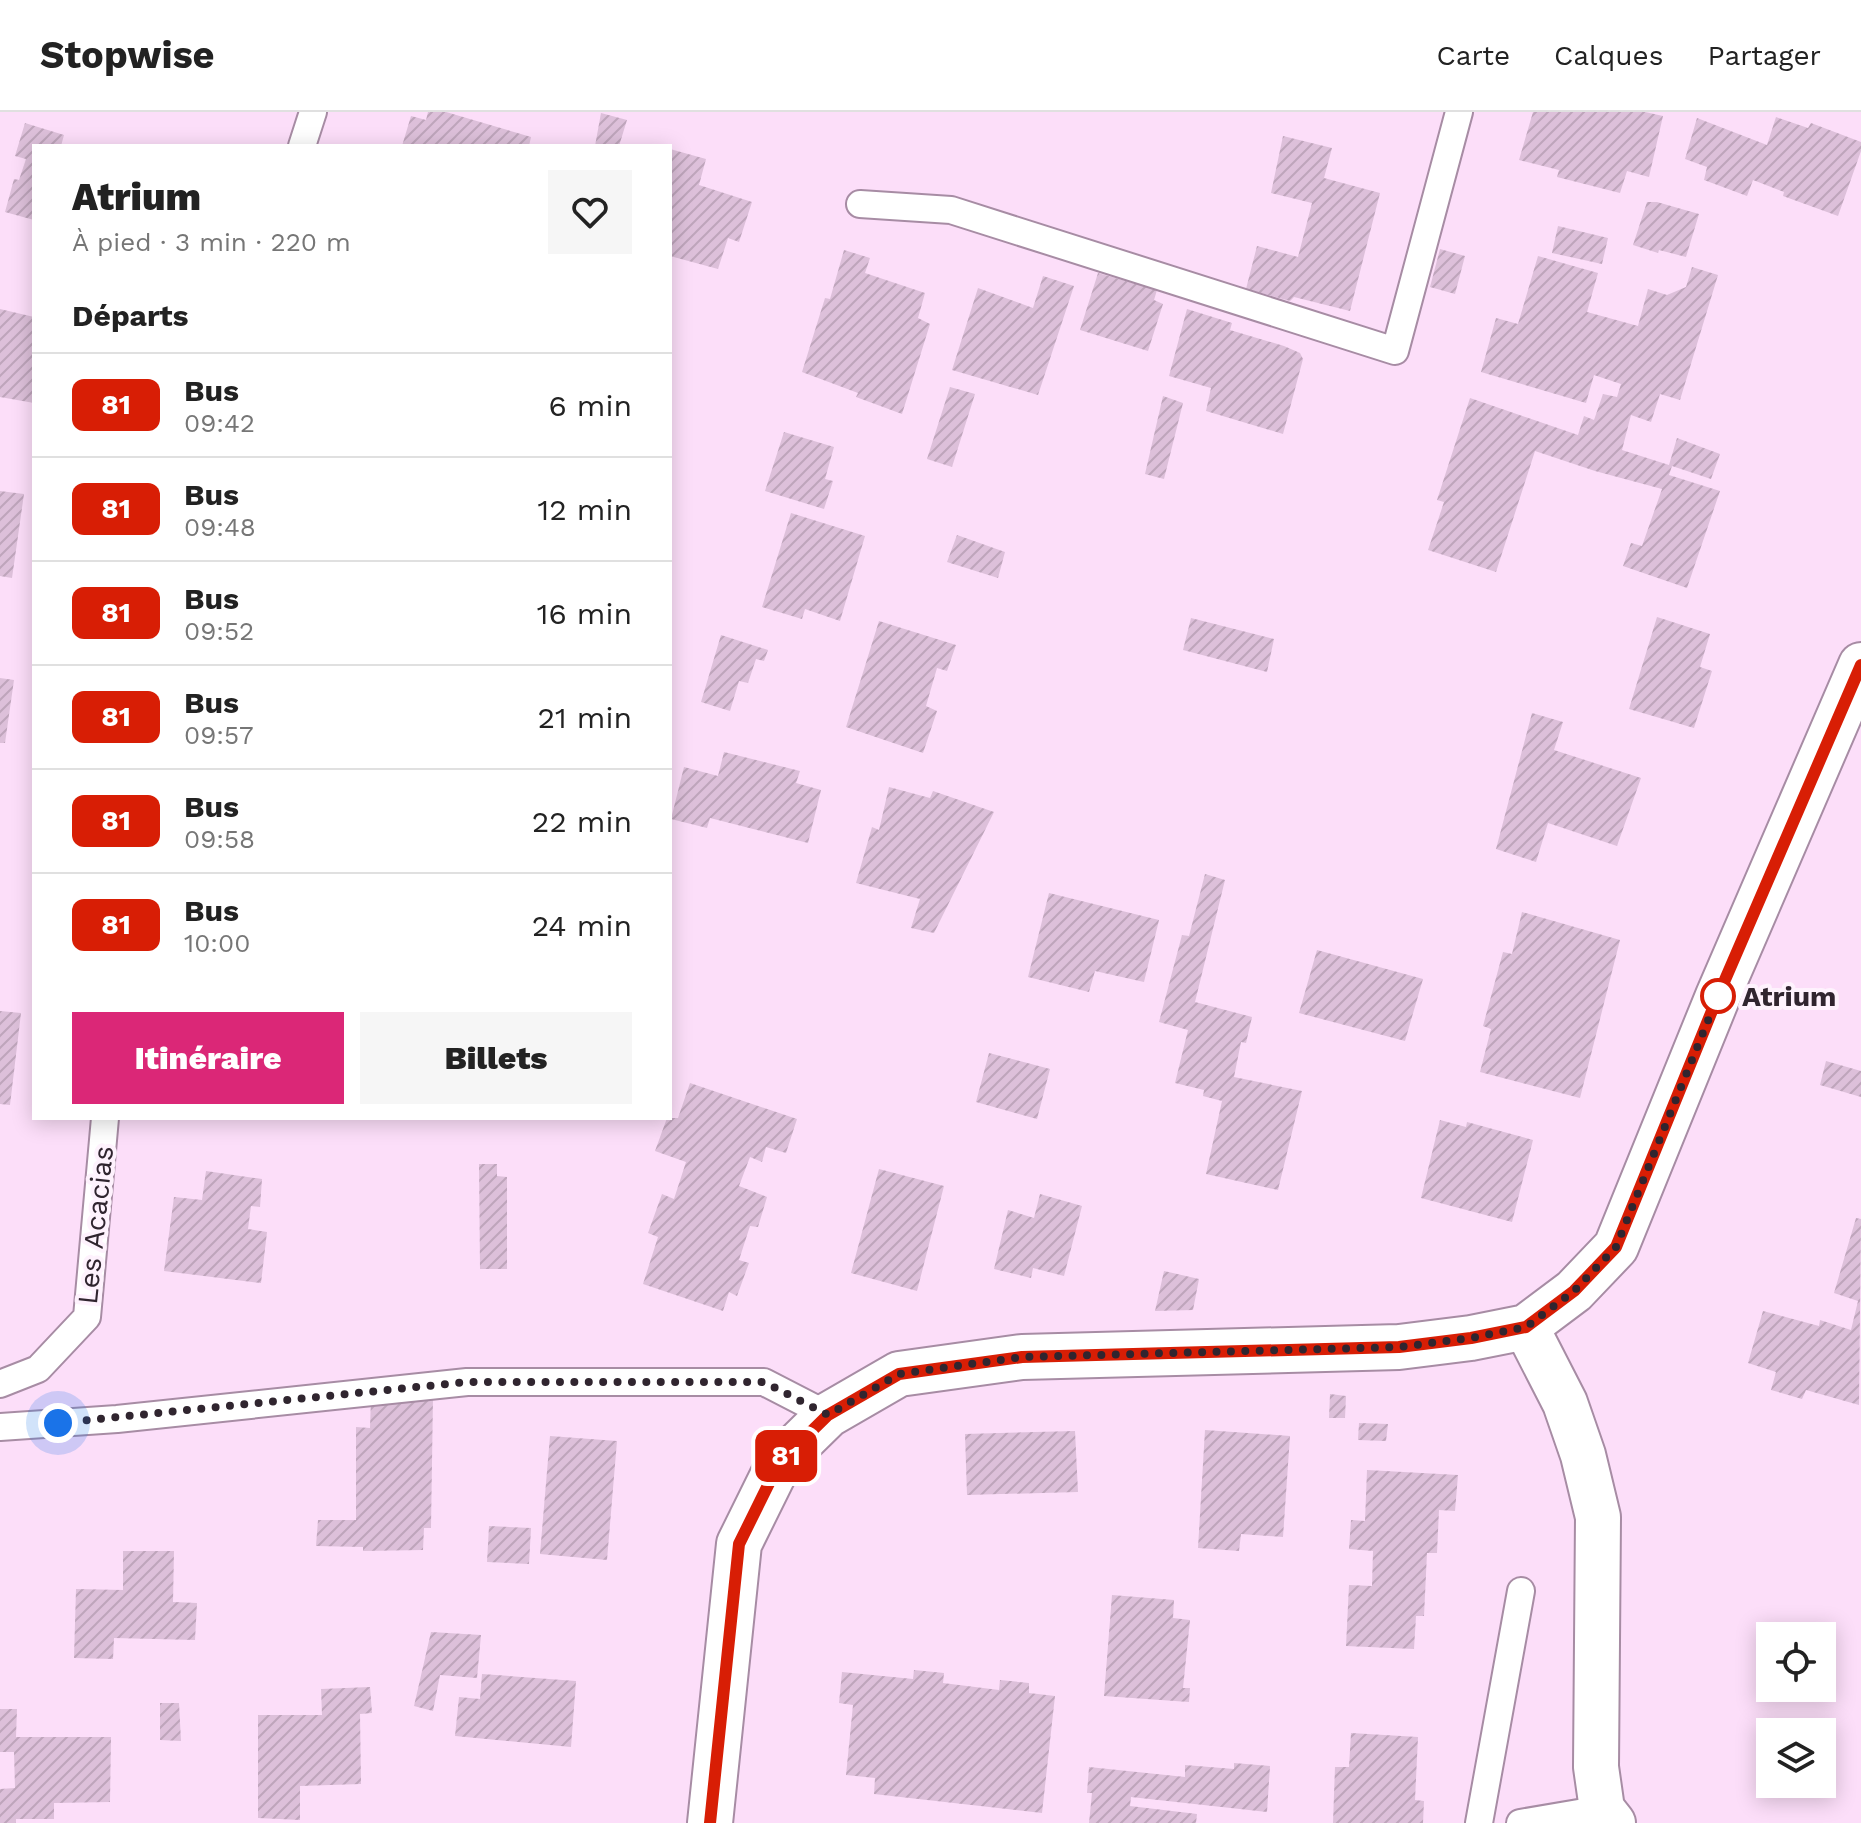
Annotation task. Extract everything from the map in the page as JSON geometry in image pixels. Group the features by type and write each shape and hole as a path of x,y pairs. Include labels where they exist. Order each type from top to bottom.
{"street":[{"path":"710,1823 739,1544 779,1463 828,1415 899,1374 1022,1357 1399,1347 1471,1338 1526,1327 1574,1291 1616,1247 1718,996 1861,665"},
{"path":"1526,1327 1565,1403 1583,1455 1598,1517 1594,1715 1596,1767 1608,1816"}],"lane":[{"path":"303,144 313,112"},
{"path":"860,204 951,210 1395,351 1459,112"},
{"name":"Les Acacias","path":"0,1384 38,1369 87,1317 105,1120"},
{"path":"0,1427 117,1419 467,1382 764,1382 828,1415"},
{"path":"1479,1823 1521,1591"},
{"path":"1520,1823 1608,1816"}],"building":[{"path":"428,112 446,112 531,137 529,144 403,144 411,116 426,120"},
{"path":"1533,112 1645,112 1663,116 1649,177 1627,171 1620,193 1557,177 1559,170 1519,160"},
{"path":"601,113 627,120 620,144 595,144"},
{"path":"1776,117 1808,128 1811,123 1861,142 1861,151 1838,216 1783,196 1784,192 1753,180 1747,196 1704,180 1707,167 1685,159 1697,118 1767,145"},
{"path":"25,123 64,135 62,144 32,144 32,219 5,212 14,179 19,180 26,159 15,156"},
{"path":"1283,136 1332,148 1324,178 1380,193 1350,311 1294,297 1290,301 1246,289 1257,246 1298,257 1312,203 1271,193"},
{"path":"672,150 706,159 699,185 752,202 739,242 728,238 718,269 672,257"},
{"path":"1647,202 1699,214 1686,257 1633,245"},
{"path":"1558,226 1608,238 1602,264 1552,253"},
{"path":"1440,249 1465,256 1455,294 1430,287"},
{"path":"844,250 870,258 865,273 925,293 918,318 930,324 902,414 802,372 825,298 830,299"},
{"path":"1538,256 1598,273 1587,312 1638,326 1648,289 1667,295 1686,287 1692,267 1718,275 1680,400 1660,394 1651,422 1631,415 1622,450 1669,465 1677,438 1720,454 1711,479 1672,466 1669,475 1720,491 1687,588 1623,566 1631,543 1642,546 1662,489 1535,451 1496,572 1428,550 1444,502 1437,500 1470,398 1578,435 1584,416 1594,420 1603,394 1617,397 1621,384 1594,375 1586,403 1481,372 1496,318 1518,324"},
{"path":"1098,273 1157,290 1154,300 1163,304 1148,351 1080,330"},
{"path":"1043,276 1074,286 1038,395 952,370 978,288 1033,308"},
{"path":"0,309 32,317 32,403 0,397"},
{"path":"1187,309 1232,323 1230,330 1300,353 1303,359 1283,434 1206,411 1211,388 1169,376"},
{"path":"950,387 975,394 952,467 927,459"},
{"path":"1163,396 1183,403 1164,479 1145,474"},
{"path":"784,432 834,447 825,479 833,481 824,509 765,491"},
{"path":"0,491 24,494 12,578 0,576"},
{"path":"791,513 865,536 840,621 805,609 802,619 762,607"},
{"path":"957,535 1005,552 998,578 947,562"},
{"path":"1657,617 1710,634 1700,667 1712,671 1694,728 1629,709"},
{"path":"1191,618 1274,639 1267,672 1183,650"},
{"path":"879,621 956,645 947,671 937,668 926,706 937,711 923,753 846,727"},
{"path":"721,635 768,650 764,661 756,659 748,683 739,681 730,711 701,702"},
{"path":"0,678 14,680 5,743 0,743"},
{"path":"1532,713 1563,722 1554,750 1641,778 1617,846 1548,823 1536,862 1496,849"},
{"path":"724,752 800,771 796,783 821,790 808,843 710,818 707,828 672,819 684,767 718,776"},
{"path":"889,787 930,798 933,791 994,812 934,933 911,928 920,899 856,883 872,827 879,830"},
{"path":"1205,874 1225,880 1195,1002 1252,1017 1246,1043 1241,1042 1234,1077 1302,1091 1278,1190 1206,1174 1222,1101 1203,1096 1204,1090 1175,1083 1188,1030 1159,1022 1182,935 1189,936"},
{"path":"1049,893 1159,920 1144,982 1095,971 1089,992 1028,977"},
{"path":"1522,912 1620,940 1580,1098 1480,1072 1491,1029 1483,1026 1503,952 1512,954"},
{"path":"1317,950 1423,979 1405,1041 1299,1013"},
{"path":"0,1011 21,1013 10,1105 0,1104"},
{"path":"989,1053 1050,1069 1037,1119 976,1102"},
{"path":"1826,1061 1861,1071 1861,1097 1820,1085"},
{"path":"690,1083 797,1119 786,1153 766,1147 762,1162 750,1157 739,1186 767,1197 758,1227 750,1226 739,1260 749,1263 737,1296 729,1292 723,1311 643,1284 658,1237 648,1233 662,1194 674,1199 686,1162 655,1151 666,1120 678,1118"},
{"path":"1440,1120 1466,1127 1467,1122 1533,1140 1512,1222 1421,1198"},
{"path":"479,1164 497,1164 497,1176 507,1177 507,1269 480,1269"},
{"path":"879,1169 944,1186 917,1291 851,1273"},
{"path":"206,1171 262,1179 260,1207 251,1206 248,1229 267,1232 261,1283 164,1271 174,1197 202,1200"},
{"path":"1040,1194 1082,1206 1064,1276 1033,1268 1031,1278 994,1269 1008,1210 1034,1218"},
{"path":"1856,1218 1861,1219 1859,1405 1806,1390 1802,1399 1771,1390 1776,1372 1748,1363 1763,1311 1819,1326 1820,1320 1851,1330 1858,1301 1834,1293"},
{"path":"1164,1271 1199,1279 1193,1310 1155,1311"},
{"path":"1330,1394 1346,1396 1345,1418 1329,1418"},
{"path":"371,1398 433,1398 431,1528 424,1528 423,1550 363,1551 363,1547 316,1546 318,1520 356,1520 356,1427 370,1428"},
{"path":"1359,1423 1388,1424 1386,1441 1358,1440"},
{"path":"1205,1430 1290,1436 1283,1537 1241,1534 1239,1551 1198,1548"},
{"path":"1075,1431 1078,1492 967,1495 965,1434"},
{"path":"550,1436 617,1441 607,1560 540,1554"},
{"path":"1367,1470 1458,1475 1455,1511 1439,1510 1437,1553 1427,1553 1424,1616 1416,1616 1414,1649 1346,1646 1349,1585 1372,1586 1373,1551 1349,1549 1351,1520 1365,1521"},
{"path":"489,1526 531,1528 529,1564 487,1562"},
{"path":"123,1551 174,1551 173,1602 197,1603 195,1640 114,1638 113,1659 74,1658 76,1589 123,1590"},
{"path":"1112,1595 1174,1600 1173,1618 1190,1620 1183,1688 1190,1688 1189,1702 1104,1696"},
{"path":"431,1632 481,1635 477,1678 440,1675 433,1711 414,1706"},
{"path":"914,1670 944,1673 943,1683 999,1690 1000,1680 1029,1683 1029,1693 1055,1696 1042,1813 874,1794 875,1778 846,1775 853,1705 839,1703 842,1672 913,1679"},
{"path":"482,1674 576,1681 571,1747 455,1736 459,1697 480,1699"},
{"path":"370,1687 372,1713 360,1714 361,1784 300,1786 300,1820 258,1818 258,1715 322,1715 321,1689"},
{"path":"160,1703 179,1703 181,1741 160,1740"},
{"path":"0,1709 17,1709 16,1737 111,1737 110,1802 54,1803 54,1819 16,1819 16,1823 0,1823 0,1789 15,1788 14,1752 0,1752"},
{"path":"1351,1733 1418,1737 1415,1800 1424,1801 1423,1823 1333,1823 1335,1767 1349,1767"},
{"path":"1234,1763 1270,1766 1267,1812 1131,1797 1130,1806 1197,1814 1196,1823 1089,1823 1092,1793 1087,1793 1089,1767 1185,1777 1185,1765 1234,1769"}],"bus line":[{"name":"81","path":"710,1823 739,1544 779,1463 828,1415 899,1374 1022,1357 1399,1347 1471,1338 1526,1327 1574,1291 1616,1247 1718,996 1861,665"}],"place":[{"name":"Atrium","path":"1718,996"}],"route":[{"path":"58,1423 467,1382 764,1382 828,1415 899,1374 1022,1357 1399,1347 1526,1327 1574,1291 1616,1247 1718,996"}]}
